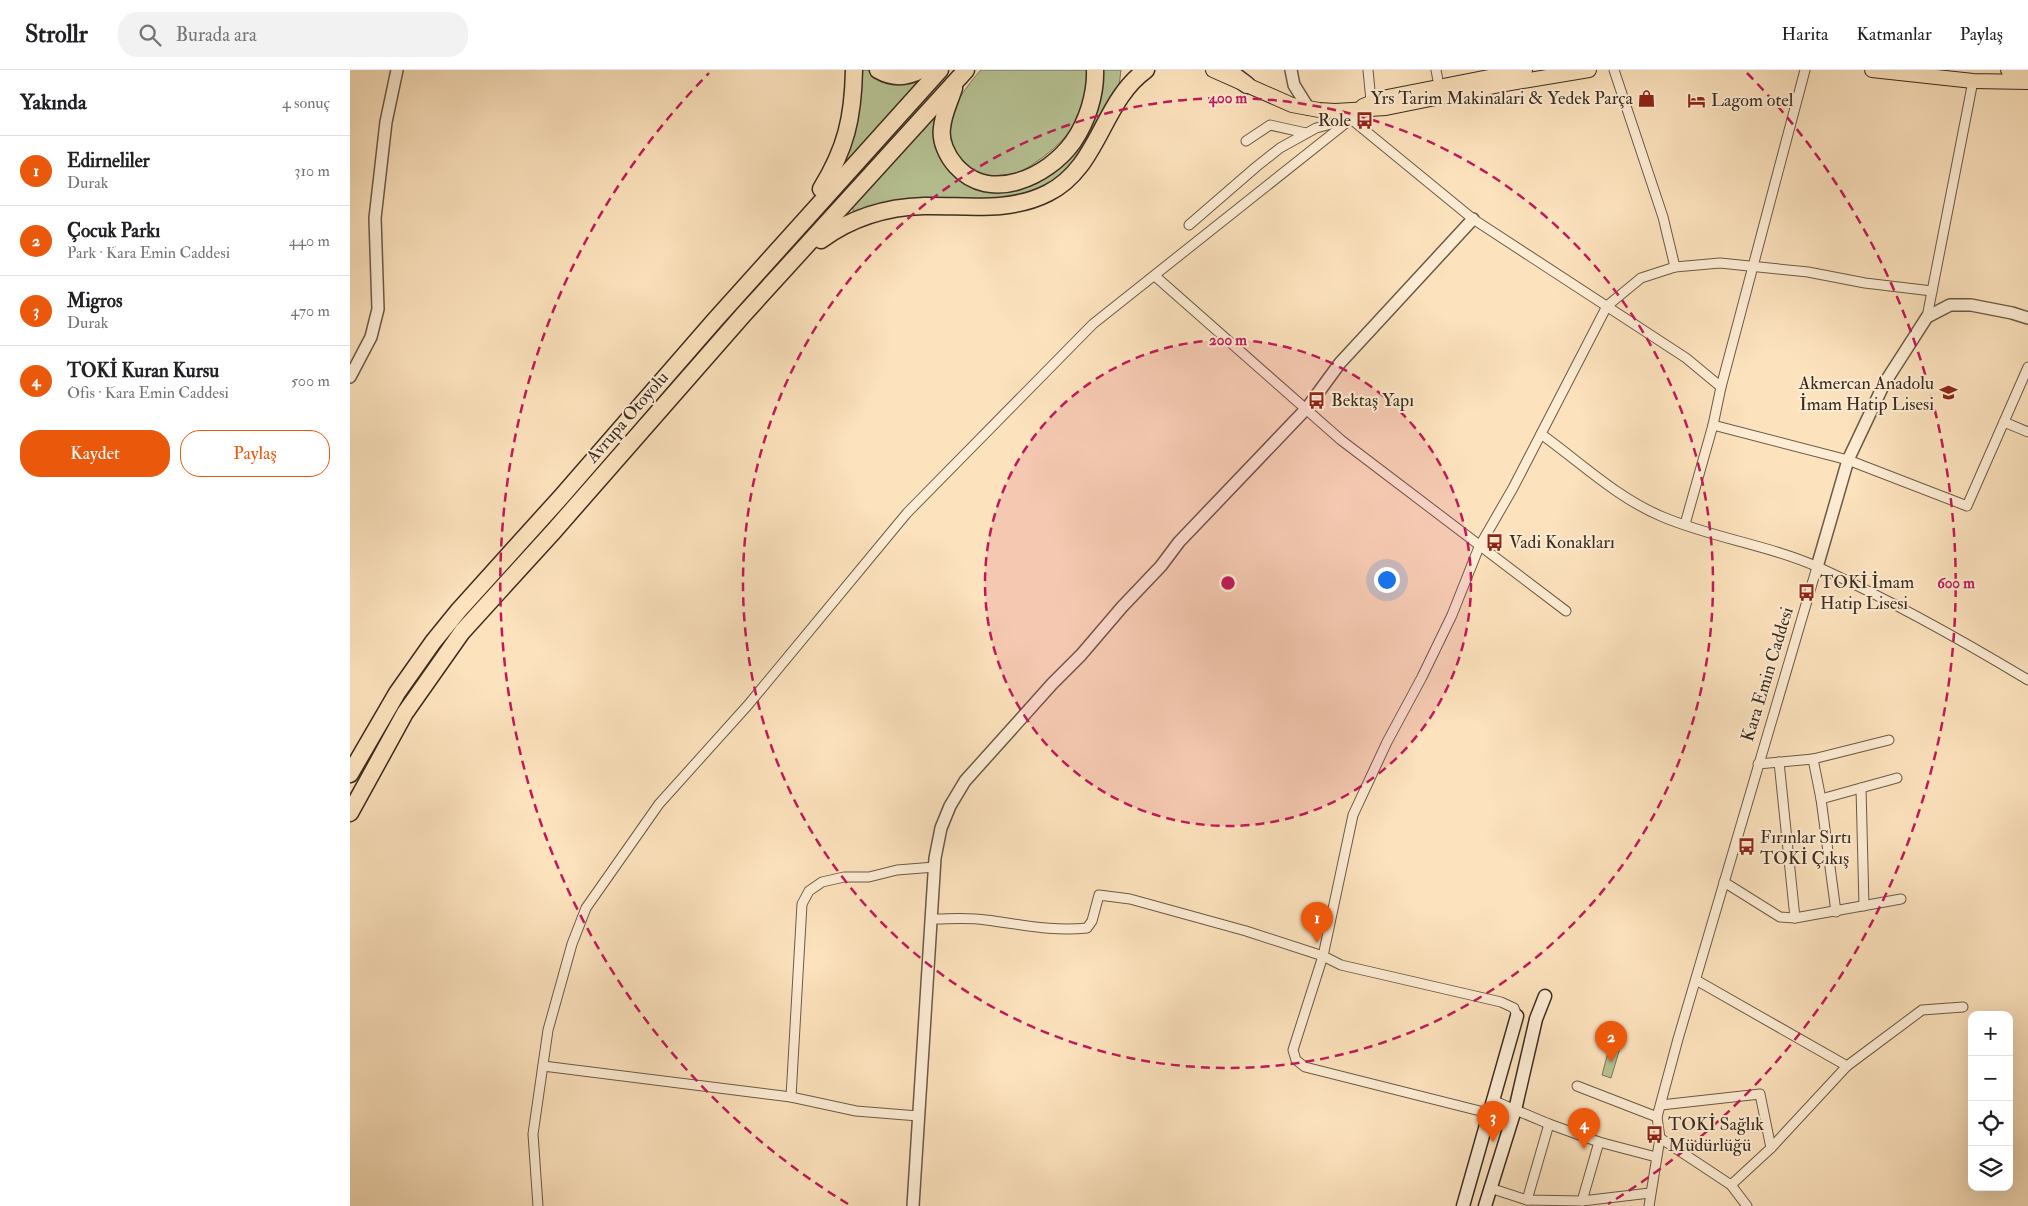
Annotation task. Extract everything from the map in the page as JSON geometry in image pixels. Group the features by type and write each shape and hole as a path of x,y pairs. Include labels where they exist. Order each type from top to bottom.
{"highway":[{"path":"808,215 832,172 843,145 852,107 854,70"},
{"path":"878,70 897,77 905,77 921,70"},
{"name":"Avrupa Otoyolu","path":"350,774 397,693 454,616 808,215 940,70"},
{"path":"962,74 947,107 941,129 946,151 952,162 968,176 985,184 1001,185 1035,175 1060,158 1068,149 1085,119 1092,97 1095,70"},
{"path":"795,259 847,223 890,209 923,206 1000,207 1030,201 1049,193 1065,183 1086,158 1124,87 1125,70"},
{"path":"1118,100 1135,79 1146,70"},
{"path":"1227,70 1247,85"},
{"name":"Avrupa Otoyolu","path":"350,813 405,713 462,632 572,511 732,327 962,74"}],"main road":[{"path":"1213,70 1292,105 1309,109 1334,111 1386,108 1505,84 1589,70"},
{"path":"1359,109 1439,86 1525,70"},
{"path":"1872,70 1973,81 2028,82"},
{"path":"2008,70 2028,71"},
{"path":"1485,1206 1515,1110 1536,1020 1545,996"},
{"path":"1463,1206 1517,1016"}],"street":[{"path":"350,377 371,337 378,309 375,218 386,122 397,70"},
{"path":"1291,70 1294,85 1309,109"},
{"path":"538,1206 533,1134 548,1030 572,944 586,908 659,804 748,705 907,513 1093,324 1359,109 1368,70"},
{"path":"1436,70 1439,86"},
{"path":"1614,70 1663,217 1676,267"},
{"path":"1685,524 1713,425 1721,386 1805,70"},
{"path":"1927,317 1973,81"},
{"path":"1189,225 1280,148 1316,128 1359,109"},
{"path":"1359,109 1473,219 1686,358 1721,386"},
{"path":"1246,141 1270,125 1306,133"},
{"path":"912,1206 934,867 942,828 950,806 965,781 1161,566 1179,542 1307,408 1340,363 1473,219"},
{"path":"1488,1113 1305,1067 1296,1060 1294,1050 1322,956 1353,815 1386,742 1422,677 1452,615 1479,546 1514,488 1607,306 1640,278 1676,267 1720,263 1808,272 1865,283 1932,291"},
{"path":"1154,276 1307,408 1341,440 1566,611"},
{"name":"Kara Emin Caddesi","path":"1649,1206 1660,1138 1657,1117 1678,1038 1848,460 1884,384 1927,317 1950,305 1971,305 2012,312 2028,318"},
{"path":"1713,425 1848,460 1968,506 2028,366"},
{"path":"2004,422 2028,432"},
{"path":"1541,434 1603,481 1636,503 1662,517 1817,567 1959,638 2028,680"},
{"path":"1758,764 1813,759 1889,740"},
{"path":"1813,759 1822,798 1836,912"},
{"path":"1779,762 1795,918"},
{"path":"1822,798 1896,778"},
{"path":"1861,788 1864,906"},
{"path":"791,1097 802,904 809,892 822,882 844,877 868,877 898,870 934,867"},
{"path":"1724,882 1780,917 1795,918 1836,912 1901,899"},
{"path":"931,919 985,920 1067,930 1086,928 1092,921 1099,895 1130,899 1246,931 1322,956 1341,965 1501,1002 1514,1008 1517,1016"},
{"path":"1696,980 1847,1066"},
{"path":"1732,1185 1771,1148 1847,1066 1922,1010 1963,1007"},
{"path":"543,1066 791,1097 856,1111 918,1116"},
{"path":"1577,1086 1657,1117"},
{"path":"1661,1105 1720,1100 1760,1094 1771,1148"},
{"path":"1492,1100 1549,1124 1599,1142 1656,1157"},
{"path":"1527,1200 1549,1124"},
{"path":"1660,1138 1732,1185 1747,1206"},
{"path":"1582,1202 1599,1142"},
{"path":"1490,1188 1527,1200 1582,1202 1650,1193"}],"green space":[{"path":"858,70 929,71 842,169"},
{"path":"981,70 1087,70 1085,99 1081,112 1068,134 1059,144 1032,165 1005,177 989,177 967,167 956,154 947,130 955,107 965,90"},
{"path":"1102,70 1121,70 1119,86 1080,159 1038,194 855,214 852,207 940,110 963,182 1051,173"},
{"path":"1610,1045 1620,1048 1611,1078 1602,1075"}],"place":[{"name":"Yrs Tarim Makinalari & Yedek Parça","path":"1647,98"},
{"name":"Lagom otel","path":"1697,100"},
{"name":"Role","path":"1365,120"},
{"name":"Akmercan Anadolu İmam Hatip Lisesi","path":"1948,393"},
{"name":"Bektaş Yapı","path":"1317,400"},
{"name":"Vadi Konakları","path":"1495,542"},
{"name":"TOKİ İmam Hatip Lisesi","path":"1806,592"},
{"name":"Fırınlar Sırtı TOKİ Çıkış","path":"1746,847"},
{"name":"Edirneliler","path":"1317,943"},
{"name":"Çocuk Parkı","path":"1611,1062"},
{"name":"TOKİ Sağlık Müdürlüğü","path":"1654,1134"},
{"name":"Migros","path":"1493,1142"},
{"name":"TOKİ Kuran Kursu","path":"1584,1149"}]}
